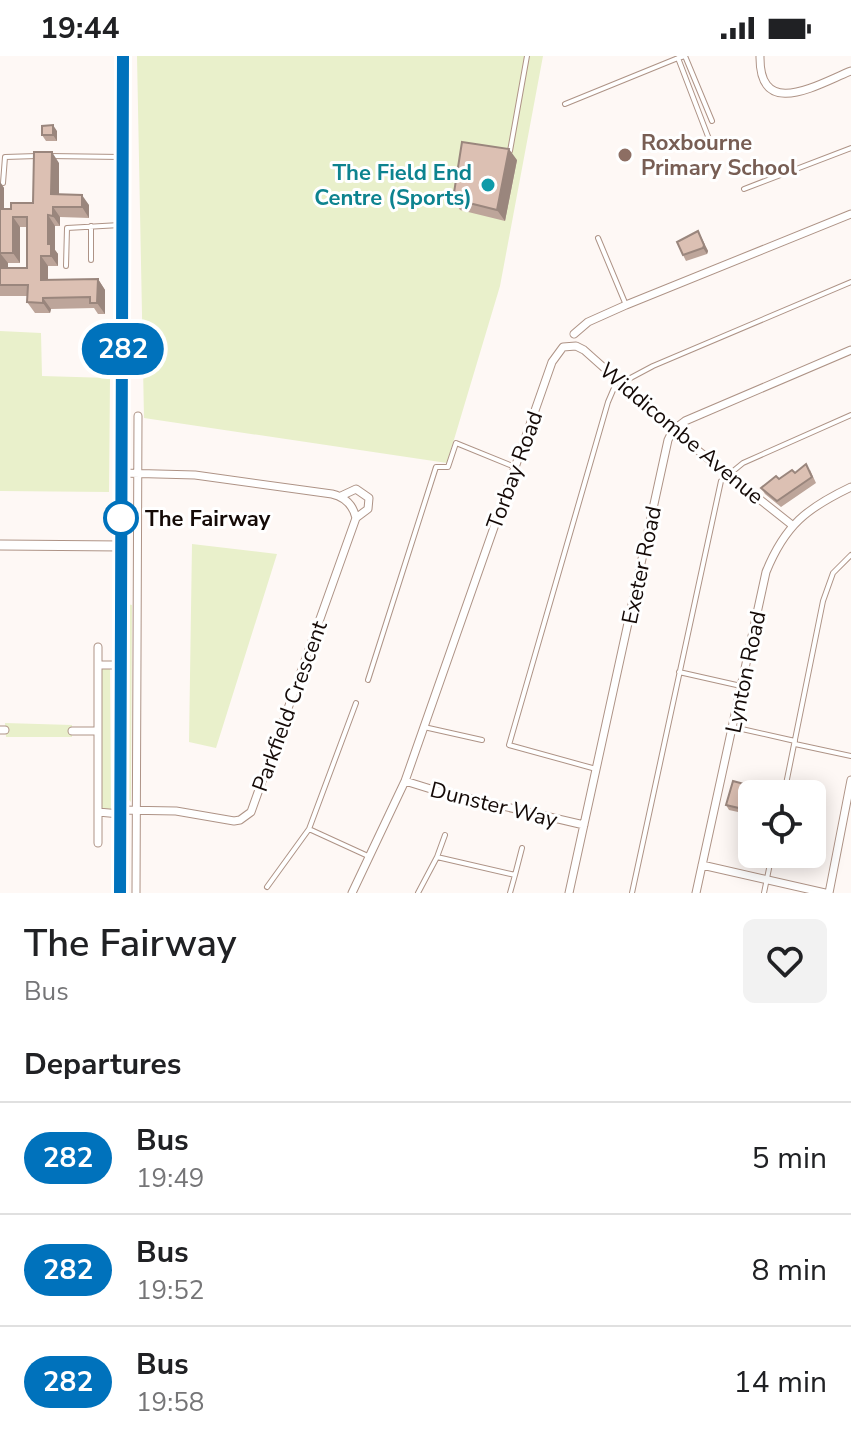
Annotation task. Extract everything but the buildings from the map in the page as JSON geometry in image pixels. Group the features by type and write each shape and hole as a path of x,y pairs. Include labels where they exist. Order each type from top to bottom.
{"street":[{"path":"120,893 123,56"},
{"path":"760,56 760,73 764,82 783,94 794,95 851,71"},
{"name":"Torbay Road","path":"574,334 588,322 626,305 851,214"},
{"name":"Torbay Road","path":"352,893 405,781 552,362 563,347 569,346"},
{"name":"Widdicombe Avenue","path":"569,346 584,350 673,430 792,525"},
{"path":"673,430 685,421 851,350"},
{"path":"136,893 138,416"},
{"name":"Exeter Road","path":"569,893 668,440 673,430"},
{"name":"Parkfield Crescent","path":"98,812 176,811 234,821 251,812 356,518 368,509 369,498 356,489 341,496 195,475 121,473"},
{"name":"Lynton Road","path":"696,893 766,572 792,525 817,505 851,487"},
{"path":"341,496 354,509 356,518"},
{"path":"0,545 122,546"},
{"path":"98,647 98,843"},
{"path":"98,665 121,665"},
{"path":"72,731 96,731"},
{"path":"702,865 827,893 851,780"},
{"name":"Dunster Way","path":"405,781 584,825"}],"lane":[{"path":"510,151 527,56"},
{"path":"565,104 685,56 712,121"},
{"path":"678,58 709,139"},
{"path":"744,189 851,148"},
{"path":"3,183 5,157 123,157"},
{"path":"66,266 67,228 122,225"},
{"path":"91,226 91,260"},
{"path":"598,238 626,305"},
{"path":"597,769 509,745 608,402 619,382 851,282"},
{"name":"Torbay Road","path":"569,346 574,334"},
{"path":"634,893 721,481 743,463 851,415"},
{"path":"368,680 436,467 448,467 456,443 515,467"},
{"path":"787,780 823,601 833,573 851,555"},
{"path":"679,672 741,686"},
{"path":"267,887 309,829 356,703"},
{"path":"422,726 482,740"},
{"path":"733,727 851,756"},
{"path":"309,829 368,856"},
{"path":"418,893 445,835"},
{"path":"510,893 522,848"},
{"path":"437,857 515,875"},
{"path":"764,893 769,868"}],"green space":[{"path":"137,56 543,56 500,286 447,463 144,418"},
{"path":"0,331 41,333 42,376 110,378 109,492 0,491"},
{"path":"192,544 277,554 216,748 189,742"},
{"path":"127,604 132,605 131,802 126,797"},
{"path":"98,665 110,665 111,813 98,812"},
{"path":"5,723 72,725 72,737 6,737"}],"bus line":[{"name":"282","path":"120,893 123,56"}],"place":[{"name":"Roxbourne Primary School","path":"625,155"},
{"name":"The Field End Centre (Sports)","path":"488,185"},
{"name":"The Fairway","path":"121,518"}]}
